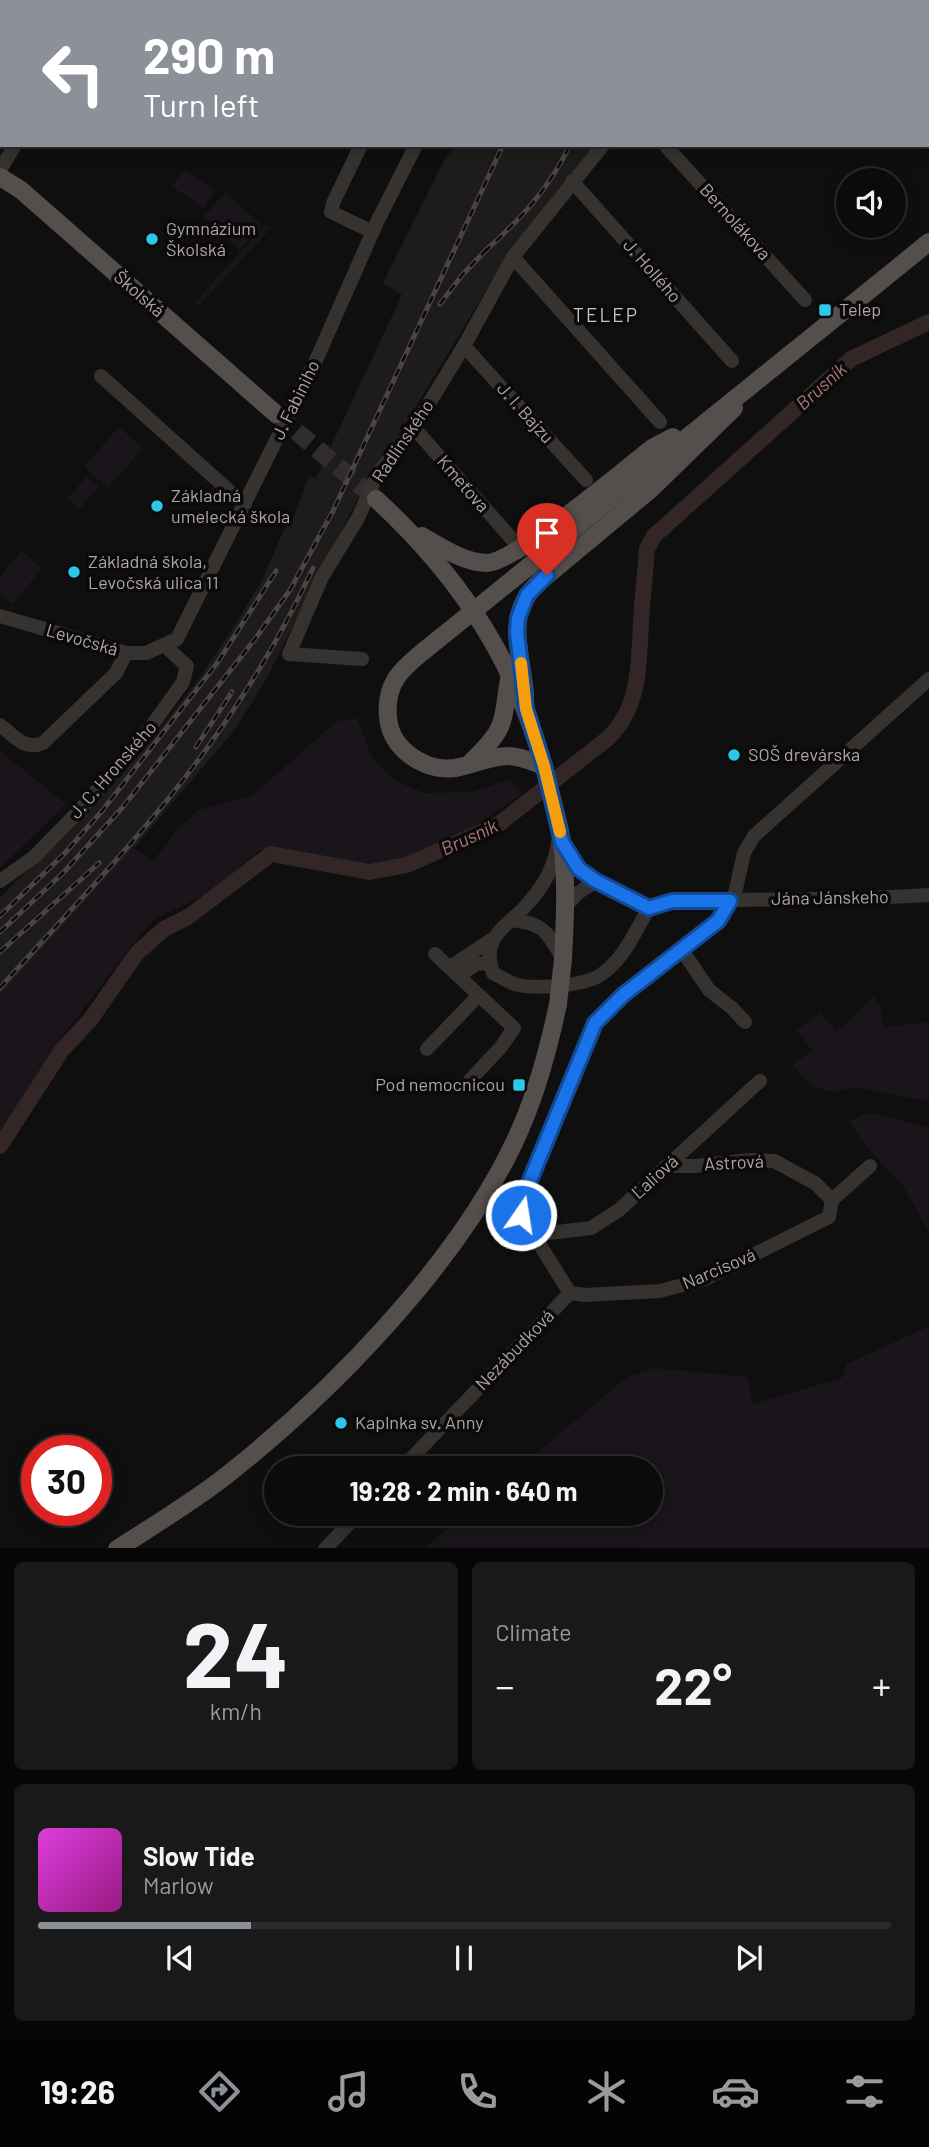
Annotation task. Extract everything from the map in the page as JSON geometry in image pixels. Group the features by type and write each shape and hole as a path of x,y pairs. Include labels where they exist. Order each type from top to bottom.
{"main road":[{"name":"Školská","path":"0,177 21,190 276,414"},
{"path":"545,768 511,756 457,768 443,768 416,759 397,741 388,723 387,701 391,687 404,668 425,650 929,242"},
{"path":"526,709 517,633 518,618 527,595 651,489 722,423 755,384"},
{"path":"404,525 448,551 477,562 499,561 527,545 652,448 705,421"},
{"path":"118,1548 226,1476 274,1434 372,1340 439,1261 488,1192 513,1144 538,1083 558,1004 565,907 561,836 545,768 526,709 481,620 451,577 404,525 376,499"},
{"path":"470,763 488,747 502,727 510,674"}],"street":[{"path":"0,170 14,147"},
{"path":"360,147 331,212 373,232"},
{"name":"J. Fabiniho","path":"165,646 177,639 184,628 317,358 373,232 415,147"},
{"name":"Radlinského","path":"362,659 289,654 322,577 358,518 377,473 414,428 464,346 513,257 601,147"},
{"name":"Bernolákova","path":"668,147 805,300"},
{"name":"J. Hollého","path":"572,181 732,361"},
{"path":"513,257 660,422"},
{"name":"J. I. Bajzu","path":"464,346 586,480"},
{"path":"101,376 245,505"},
{"name":"Kmeťova","path":"414,428 512,540"},
{"name":"Levočská","path":"0,616 126,653 146,653 165,646"},
{"name":"J. C. Hronského","path":"0,881 34,857 77,813 161,714 183,682 187,666 165,646"},
{"path":"0,725 24,745 35,747 43,743 116,673 126,653"},
{"path":"570,1293 521,1215 523,1197 595,1023 623,995 718,921 734,893 744,853 754,836 929,679"},
{"path":"494,938 488,959 494,973 516,985 550,986 586,981 601,975 615,962 649,908 596,881 579,869 561,836"},
{"path":"455,972 528,904 544,883 561,836"},
{"path":"565,907 578,893 596,881"},
{"name":"Jána Jánskeho","path":"649,908 672,901 929,895"},
{"path":"511,920 528,922 546,931 563,958"},
{"path":"682,950 709,990 745,1022"},
{"path":"435,954 514,1028 501,1047 470,1080"},
{"path":"455,972 476,964 490,963"},
{"path":"427,1049 480,995"},
{"name":"Ľaliová","path":"532,1235 591,1228 619,1210 760,1082"},
{"name":"Astrová","path":"666,1166 774,1161 816,1183 832,1200"},
{"path":"832,1200 870,1166"},
{"name":"Narcisová","path":"570,1293 585,1295 660,1292 705,1279 829,1217 832,1200"},
{"name":"Nezábudková","path":"414,1456 570,1293"},
{"path":"326,1548 347,1526"}],"shaded area":[{"path":"454,147 592,147 511,249 394,443 372,471 262,687 232,733 134,848 0,996 0,898 90,808 143,750 199,679 240,617 263,578 286,525 290,526 309,476 316,478 402,295 383,283"},
{"path":"183,170 215,190 204,207 172,187"},
{"path":"226,192 262,226 240,250 204,216"},
{"path":"266,224 271,228 199,306 195,302"},
{"path":"119,427 143,448 108,488 84,467"},
{"path":"87,476 99,487 79,509 67,499"},
{"path":"21,551 42,568 13,604 0,594 0,577"},
{"path":"357,718 372,758 394,780 424,793 472,792 510,779 522,794 460,836 380,869 260,850 209,893 155,919 66,1031 0,1131 0,996 134,848 153,861 178,829 199,810 253,795 337,721"},
{"path":"0,751 66,804 0,868"},
{"path":"874,997 880,1005 883,1027 929,1022 929,1101 853,1087 833,1092 811,1086 792,1064 813,1051 796,1030 820,1013 836,1032"},
{"path":"870,1112 929,1128 929,1232 903,1186 865,1145 849,1121"},
{"path":"929,1326 929,1548 425,1548 451,1526 663,1526 663,1456 533,1456 627,1377 654,1368 747,1377 753,1404 842,1378 847,1364"}],"waterway":[{"name":"Brusník","path":"0,1146 62,1050 90,1020 137,953 164,929 188,917 271,854 369,872 407,865 499,824 607,739 626,713 636,683 647,549 654,536 851,359 929,322"}],"tunnel":[{"path":"276,414 376,499"}],"railway":[{"path":"0,932 63,873 122,808 255,639 290,590 333,511 502,147"},
{"path":"484,252 533,203 553,176 569,147"},
{"path":"440,304 463,274 490,246"},
{"path":"0,988 132,843 182,782 264,662 313,568"},
{"path":"0,916 65,853 102,811 218,662 276,571"},
{"path":"196,747 232,692"},
{"path":"0,952 99,863"}],"slow traffic":[{"path":"521,663 526,709 544,766 560,832"}],"place":[{"name":"Gymnázium Školská","path":"152,239"},
{"name":"Telep","path":"825,310"},
{"name":"Základná umelecká škola","path":"157,506"},
{"name":"Základná škola, Levočská ulica 11","path":"74,572"},
{"name":"SOŠ drevárska","path":"734,755"},
{"name":"Pod nemocnicou","path":"519,1085"},
{"name":"Kaplnka sv. Anny","path":"341,1423"}],"district":[{"name":"TELEP","path":"606,315"}],"route":[{"path":"521,1215 521,1204 526,1190 595,1023 623,995 718,921 730,901 672,901 649,908 596,881 579,869 562,842 544,766 526,709 517,643 518,618 522,606 527,595 547,575"}]}
